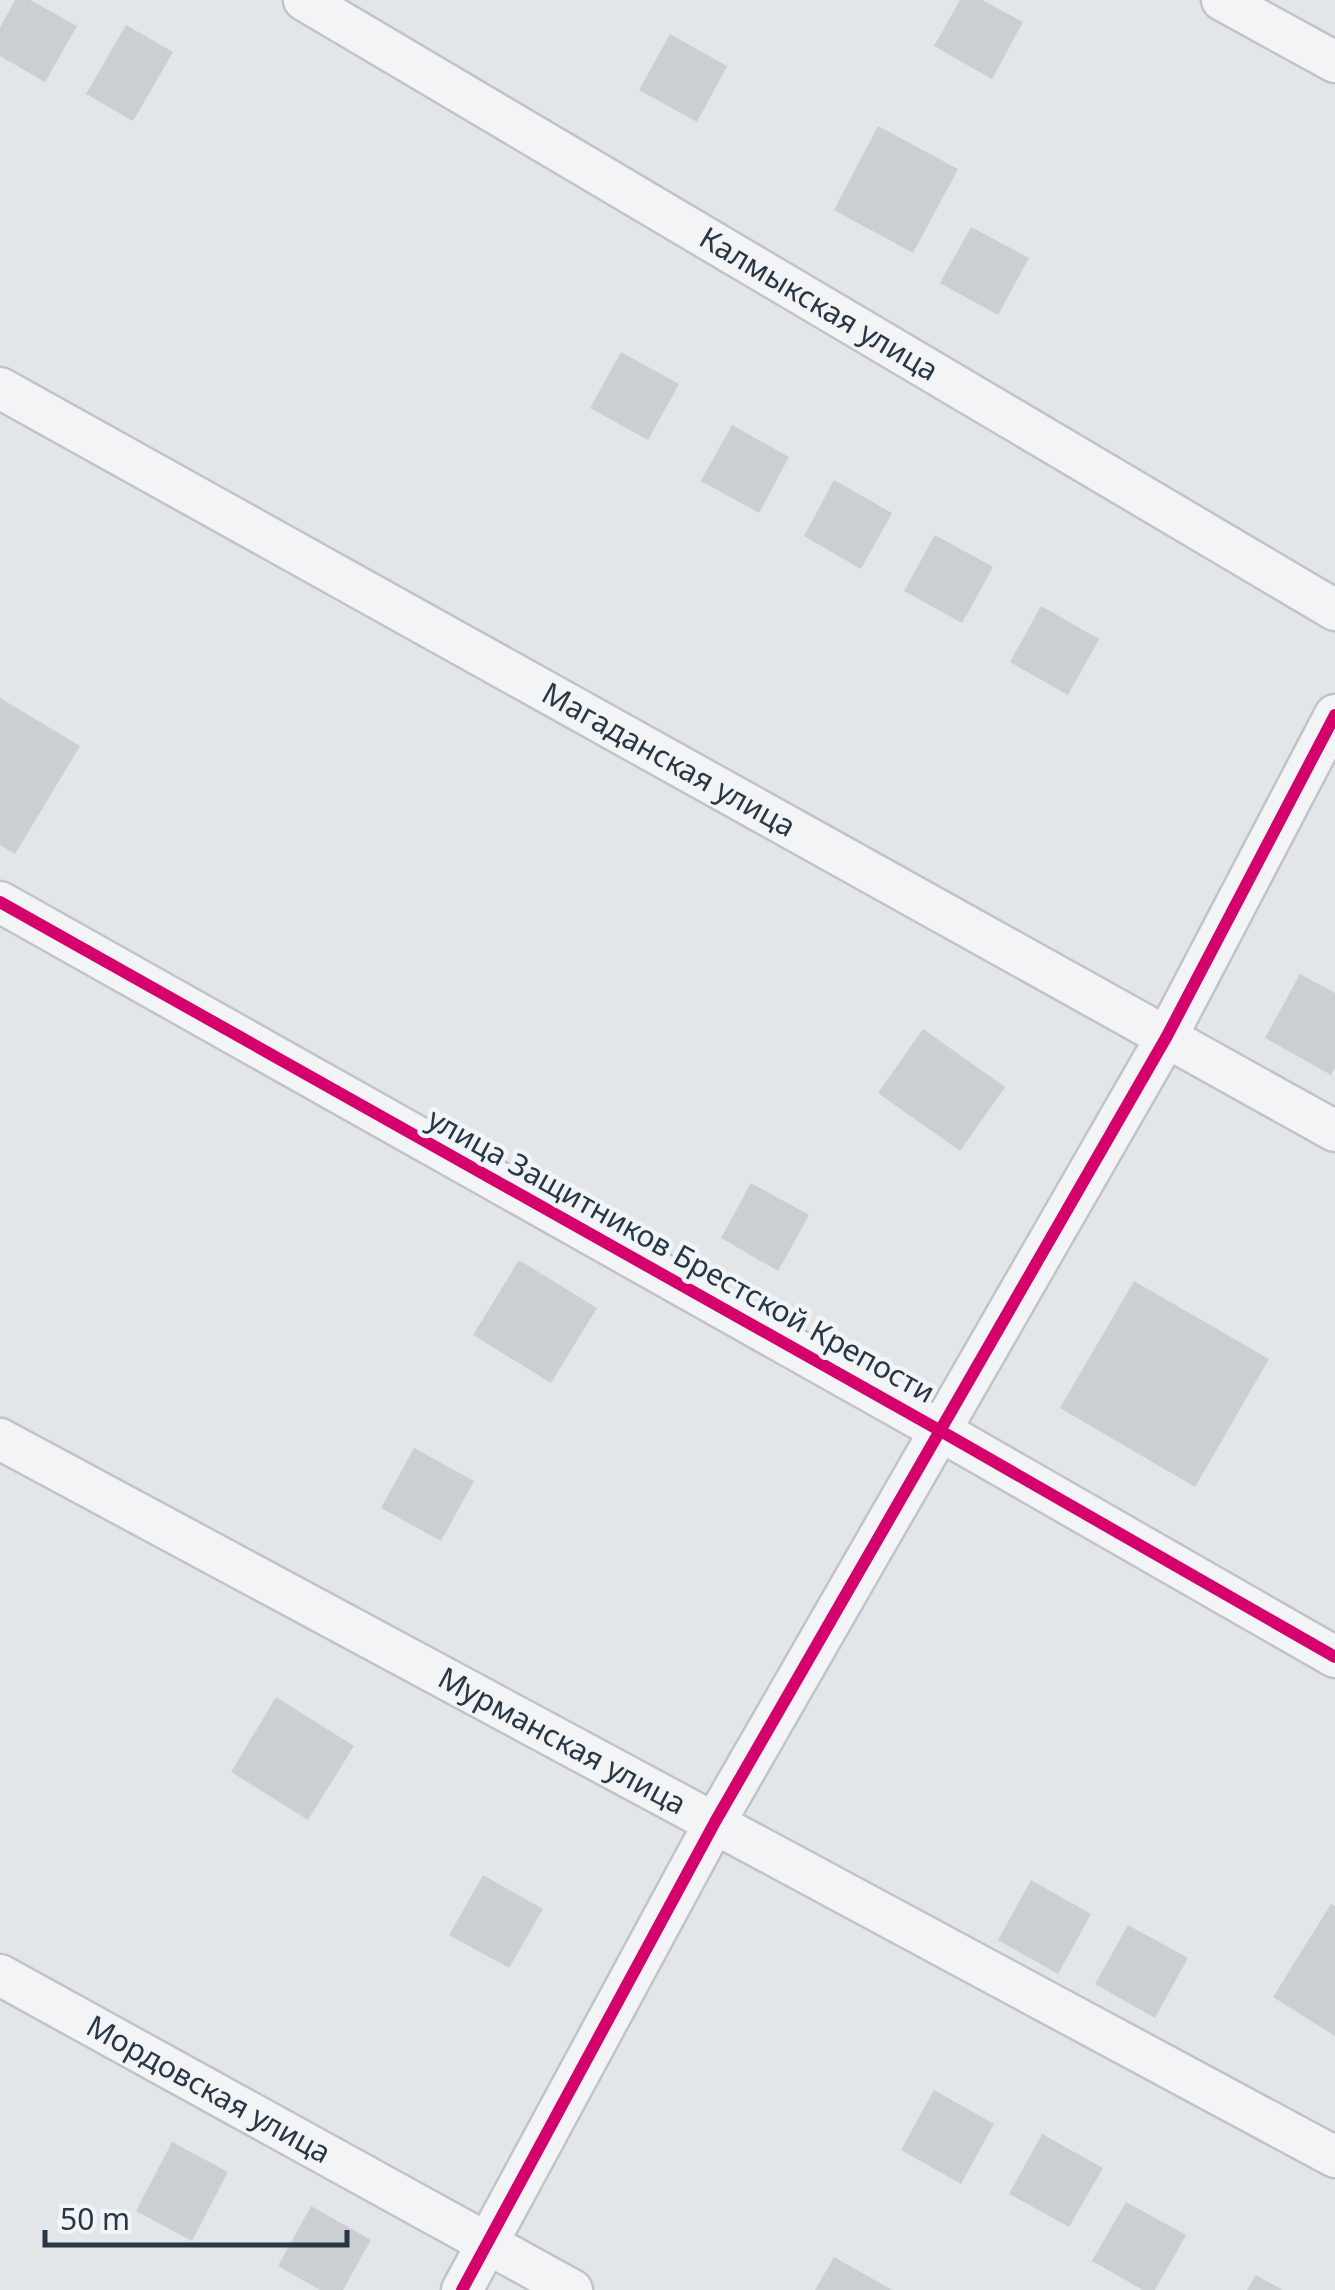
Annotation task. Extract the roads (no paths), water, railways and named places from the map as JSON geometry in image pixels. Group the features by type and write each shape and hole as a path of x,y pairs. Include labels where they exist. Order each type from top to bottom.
{"street":[{"name":"Калмыкская улица","path":"304,0 1335,610"},
{"path":"1222,0 1335,62"},
{"name":"Магаданская улица","path":"0,388 1335,1131"},
{"path":"462,2290 714,1822 1167,1036 1335,715"},
{"name":"улица Защитников Брестской Крепости","path":"0,902 940,1430 1335,1657"},
{"name":"Мурманская улица","path":"0,1439 1335,2158"},
{"name":"Мордовская улица","path":"0,1975 572,2290"}]}
